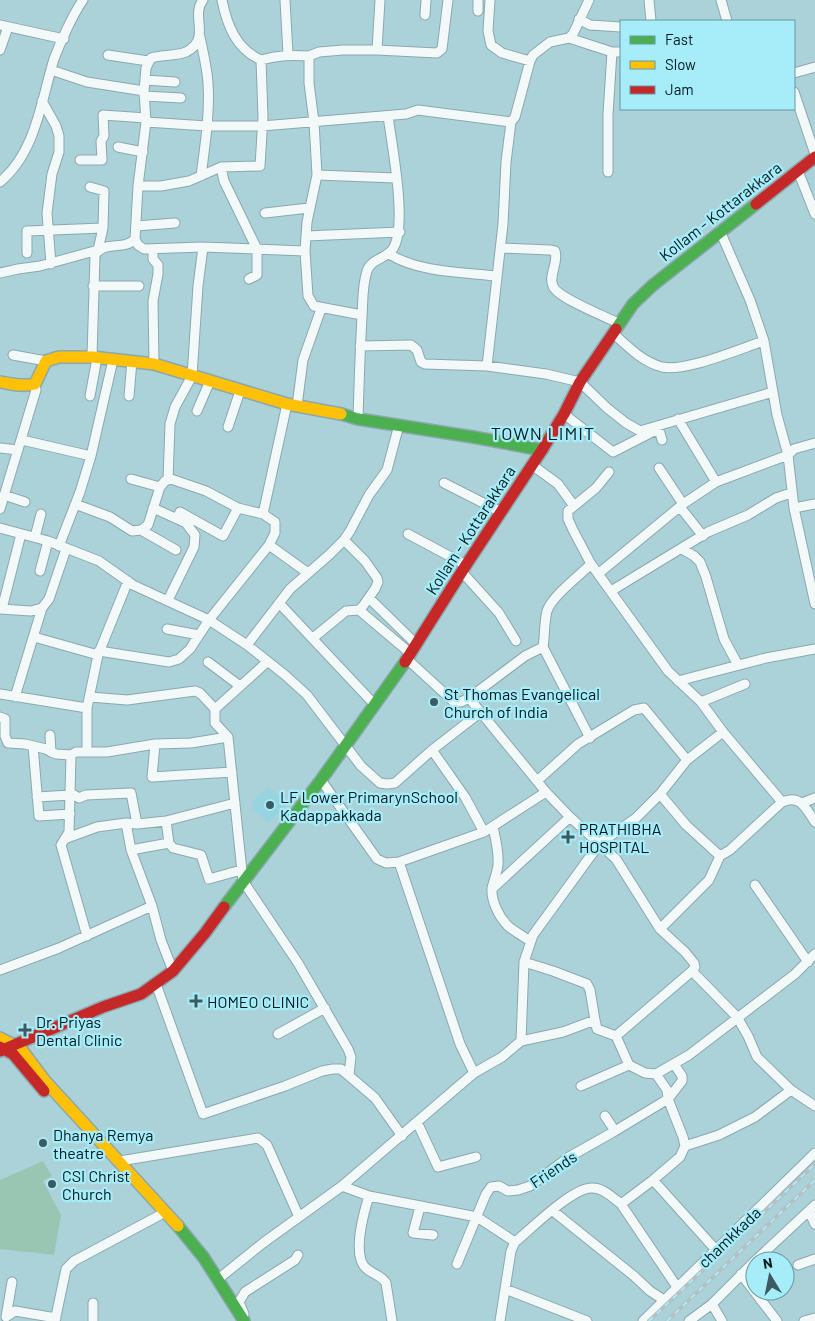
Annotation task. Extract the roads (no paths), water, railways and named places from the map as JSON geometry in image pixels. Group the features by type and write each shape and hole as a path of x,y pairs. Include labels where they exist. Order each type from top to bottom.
{"main road":[{"name":"Kollam - Kottarakkara","path":"0,1060 8,1048 95,1016 119,1002 141,994 173,971 205,933 242,875 321,780 375,705 542,450 564,414 580,382 633,304 720,231 815,156"},
{"path":"0,382 20,386 35,384 46,360 59,357 132,361 154,364 292,405 333,412 358,419 399,424 542,450"},
{"path":"8,1048 45,1081 166,1211 204,1258 216,1278"},
{"path":"8,1048 216,1278 234,1301 244,1321"}],"street":[{"path":"0,182 8,175 26,148 35,129 51,70 76,9 83,0"},
{"path":"201,176 207,126 208,84 200,37 200,8 203,0"},
{"path":"222,0 226,20 232,34 249,54 261,60 288,54 309,56 327,50 377,50 432,54 440,51 443,42 448,0"},
{"path":"285,0 288,54"},
{"path":"377,50 380,0"},
{"path":"425,15 426,0"},
{"path":"478,0 478,11"},
{"path":"490,0 488,32 491,45 502,53 530,61"},
{"path":"569,38 573,34 589,0"},
{"path":"649,0 651,20"},
{"path":"721,0 727,20"},
{"path":"579,19 590,25 620,28"},
{"path":"0,50 4,26 64,39"},
{"path":"200,37 193,47 187,51 157,56 148,61 144,94 146,120 138,186 135,238 138,245 144,249 203,248 305,251"},
{"path":"487,366 501,248 506,162 511,122 530,61 533,55 550,42 569,38 617,52 608,114 608,172"},
{"path":"108,55 148,61"},
{"path":"309,56 309,82 314,122 317,175 309,208 306,236 308,296 314,306 321,309 362,316"},
{"path":"138,186 176,184 221,167 260,166 263,117 261,60"},
{"path":"795,73 815,67"},
{"path":"51,70 87,82 144,94 181,98"},
{"path":"145,80 175,82"},
{"path":"795,95 815,156"},
{"path":"42,101 56,126 59,136 59,152 52,174 49,198 48,229 51,264"},
{"path":"80,160 102,160 100,141 104,136 102,115 207,126 262,126 388,116 406,114 418,110 511,122"},
{"path":"358,419 360,346 367,271 369,265 389,254 394,248 400,232 396,178 388,116"},
{"path":"118,147 143,152"},
{"path":"221,167 224,180 256,249 257,275 249,279"},
{"path":"798,171 815,214"},
{"path":"317,175 396,178"},
{"path":"90,187 104,190 102,228 94,260 94,358 90,396"},
{"path":"265,213 309,208"},
{"path":"136,226 175,223"},
{"path":"27,253 27,231 102,228"},
{"path":"720,231 750,300 764,341 777,415 788,455 791,493 815,604"},
{"path":"306,236 400,232"},
{"path":"0,273 51,264 104,247 131,242 135,238"},
{"path":"76,504 110,517 132,531 141,530 148,524 160,487 168,480 170,424 176,407 192,376 198,286 203,248"},
{"path":"501,248 555,251 556,263 552,281 553,287 562,296 620,324"},
{"path":"153,249 153,259 158,265 154,301 154,364"},
{"path":"389,254 398,260 414,265 498,276"},
{"path":"93,286 139,286"},
{"path":"264,514 303,360 321,309"},
{"path":"614,334 639,356 662,367 691,365 764,341"},
{"path":"360,346 411,345 417,350 421,362 425,364 487,366 546,374 580,382 607,408 640,431 773,392"},
{"path":"13,355 46,360"},
{"path":"15,697 42,608 48,599 90,456 113,360"},
{"path":"129,396 132,361"},
{"path":"197,411 210,381"},
{"path":"0,509 4,495 5,476 22,440 36,390 35,384"},
{"path":"228,428 240,391"},
{"path":"564,414 613,452 654,431 660,434 662,440"},
{"path":"678,419 716,482"},
{"path":"248,645 290,588 344,540 369,496 387,470 399,424"},
{"path":"22,440 90,456"},
{"path":"598,574 681,505 716,482 788,455 794,449 815,443"},
{"path":"0,448 18,450"},
{"path":"532,465 558,484 574,506"},
{"path":"659,468 681,505 703,536"},
{"path":"609,472 596,488 568,511 568,519 591,564 663,663 678,681 701,702 723,732 782,802"},
{"path":"131,479 160,487"},
{"path":"34,637 99,653 174,661 183,656 269,545 275,533 275,522 264,514 238,508 206,491 168,480"},
{"path":"444,483 501,512"},
{"path":"611,591 703,536 748,515 776,498 791,493"},
{"path":"4,495 25,502"},
{"path":"794,508 815,504"},
{"path":"154,508 186,523 196,540 168,600"},
{"path":"177,518 180,512 223,536 238,508"},
{"path":"35,537 41,514"},
{"path":"0,528 48,541 99,561 128,582 209,620 248,645 285,675 306,696 361,766 380,783 395,783 432,750 481,712"},
{"path":"141,530 176,550"},
{"path":"21,534 1,609 32,612 42,608"},
{"path":"408,534 464,568 499,613 516,641"},
{"path":"344,540 365,561 378,582 369,598 359,610"},
{"path":"40,571 48,541"},
{"path":"269,545 308,573"},
{"path":"682,549 700,562 724,640 738,665"},
{"path":"590,738 543,647 544,625 548,609 554,600 591,564"},
{"path":"87,751 87,708 99,653 128,582"},
{"path":"369,598 411,652 454,702 462,702 525,656 543,647"},
{"path":"279,603 375,705"},
{"path":"313,638 346,611 359,610 411,652"},
{"path":"167,629 199,635"},
{"path":"678,681 766,658 815,649"},
{"path":"208,662 240,686"},
{"path":"215,709 267,662"},
{"path":"701,702 745,684"},
{"path":"90,697 127,700 196,691 215,709 215,723 228,737 242,875 298,963 348,1049 350,1057 349,1075"},
{"path":"0,694 87,708"},
{"path":"468,698 546,792 570,817 600,843 619,864 660,929 694,963 695,967 692,971 616,1036"},
{"path":"537,781 578,744 624,718 634,710 644,708 687,760"},
{"path":"0,717 5,719 5,736 8,743 46,748 51,752 71,755 76,752 107,752 155,744 191,744 228,737"},
{"path":"521,1041 524,962 530,941 545,916 600,843 636,818 660,794 687,760 723,732"},
{"path":"50,735 51,752"},
{"path":"155,744 152,777 232,772"},
{"path":"33,746 39,816 70,814"},
{"path":"432,750 466,797 484,832"},
{"path":"71,755 69,832 61,845 64,861 87,936"},
{"path":"321,780 378,859 386,863 399,862 484,832 546,792"},
{"path":"37,797 70,794 79,798 131,792 137,824"},
{"path":"660,794 686,826 720,856"},
{"path":"802,804 815,798"},
{"path":"660,929 709,880 720,856 730,850 782,802 790,799 798,800 815,822"},
{"path":"67,838 97,827 166,821 235,803"},
{"path":"492,890 570,817"},
{"path":"166,821 169,843 173,848 201,855 209,879 242,875"},
{"path":"126,823 131,850 173,971"},
{"path":"493,827 497,842 498,867 492,890 497,910 510,928 530,941"},
{"path":"131,850 169,843"},
{"path":"399,862 460,1044 474,1073"},
{"path":"524,962 553,970 587,984 590,990 597,1029 616,1036 629,1065 645,1073 656,1074 688,1055 795,974 813,957 755,885"},
{"path":"0,970 87,936 152,906"},
{"path":"692,971 737,1018 748,1036 757,1057 791,1090 815,1106"},
{"path":"156,984 203,1114 285,1086 322,1071 342,1069 375,1098 402,1136"},
{"path":"278,1034 325,1008"},
{"path":"216,1278 342,1186 474,1073 502,1057 521,1041 563,1032 594,1020"},
{"path":"605,1116 616,1131 668,1099 682,1081 682,1076 674,1064"},
{"path":"581,1086 629,1065"},
{"path":"621,1204 653,1180 680,1156 685,1146 668,1099 667,1090 656,1074"},
{"path":"685,1146 720,1136 755,1117 791,1090"},
{"path":"418,1122 438,1167 476,1157"},
{"name":"Friends","path":"477,1217 486,1194 491,1187 499,1186 508,1191 530,1186 569,1157 616,1131"},
{"path":"120,1161 258,1138 267,1145 299,1218"},
{"name":"chamkkada","path":"643,1321 815,1153"},
{"path":"653,1180 716,1250"},
{"path":"342,1186 369,1196 477,1217 515,1242"},
{"path":"500,1321 511,1251 515,1242 577,1192 591,1188 601,1189 621,1204 677,1287"},
{"path":"369,1196 360,1225 363,1264 367,1269 383,1278 386,1283 392,1321"},
{"path":"420,1207 413,1233 433,1235"},
{"path":"812,1208 815,1224"},
{"path":"766,1251 812,1208"},
{"path":"553,1210 634,1276 650,1292 664,1300"},
{"path":"3,1318 15,1311 56,1320 66,1269 74,1261 160,1215"},
{"path":"457,1264 477,1217"},
{"path":"234,1301 295,1260 298,1255"},
{"path":"798,1265 815,1259"},
{"path":"689,1321 712,1304 745,1271"},
{"path":"742,1274 745,1277"},
{"path":"3,1318 12,1282"},
{"path":"506,1289 587,1321"},
{"path":"234,1301 235,1321"},
{"path":"234,1301 241,1308 248,1321"},
{"path":"764,1301 777,1321"},
{"path":"93,1303 93,1321"},
{"path":"712,1304 722,1321"},
{"path":"804,1321 815,1318"}],"railway":[{"path":"649,1321 815,1164"},
{"path":"667,1321 815,1180"}],"place":[{"name":"St Thomas Evangelical Church of India","path":"434,702"},
{"name":"LF Lower PrimarynSchool Kadappakkada","path":"270,805"},
{"name":"PRATHIBHA HOSPITAL","path":"568,837"},
{"name":"HOMEO CLINIC","path":"196,1001"},
{"name":"Dr. Priyas Dental Clinic","path":"25,1030"},
{"name":"Dhanya Remya theatre","path":"43,1143"},
{"name":"CSI Christ Church","path":"52,1184"}],"district":[{"name":"TOWN LIMIT","path":"543,433"}]}
